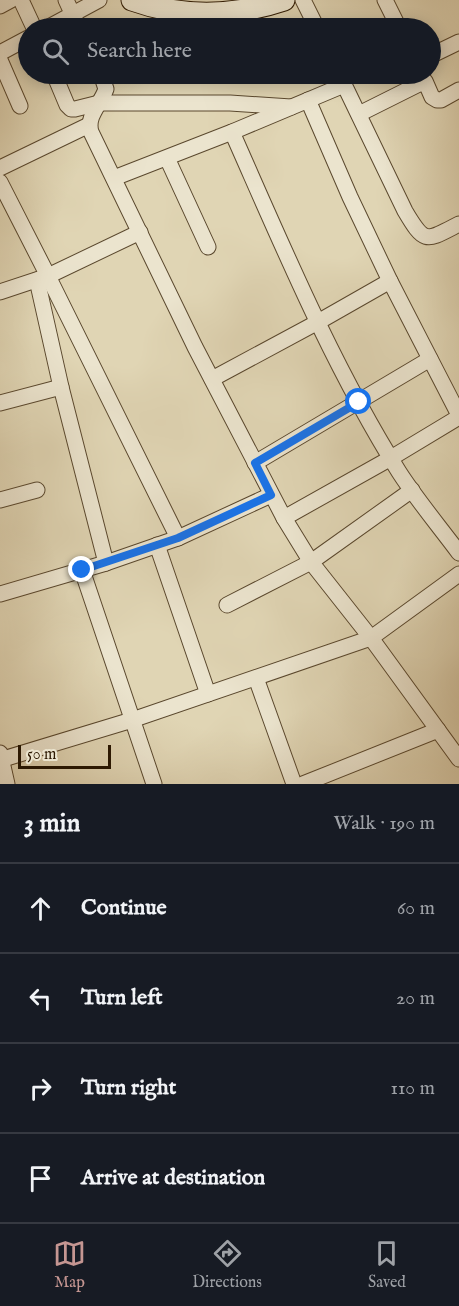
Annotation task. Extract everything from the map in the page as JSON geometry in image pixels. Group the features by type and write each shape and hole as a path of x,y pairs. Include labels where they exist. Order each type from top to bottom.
{"street":[{"path":"0,6 11,0"},
{"path":"21,0 29,18"},
{"path":"66,0 74,18"},
{"path":"80,18 99,0"},
{"path":"132,0 178,12 211,14 240,11 284,0"},
{"path":"303,0 312,18"},
{"path":"385,0 394,18"},
{"path":"441,51 459,42"},
{"path":"0,53 18,43"},
{"path":"0,60 20,106"},
{"path":"58,84 67,105 75,110 99,103 230,103 291,107"},
{"path":"104,84 106,89 104,95 89,125 271,495 311,562 371,638 459,759"},
{"path":"114,178 308,100 334,84"},
{"path":"344,84 412,224 427,238 459,224"},
{"path":"359,114 411,84"},
{"path":"426,84 432,97 437,100 459,90"},
{"path":"284,518 391,458 459,416 350,197 308,100"},
{"path":"0,168 89,125"},
{"path":"232,132 318,322 359,402 412,490 459,553"},
{"path":"166,158 208,247"},
{"path":"0,182 43,278 178,538"},
{"path":"0,292 43,278 140,232"},
{"path":"43,278 61,387 106,563"},
{"path":"212,379 390,280"},
{"path":"255,463 430,359"},
{"path":"0,404 61,387"},
{"path":"0,500 36,490"},
{"path":"226,605 311,562 412,490"},
{"path":"0,594 106,563 178,538 271,495"},
{"path":"157,545 208,694"},
{"path":"82,570 153,784"},
{"path":"7,784 0,758 132,720 371,638 459,574"},
{"path":"256,678 294,784"},
{"path":"303,784 438,730"}],"route":[{"path":"82,570 178,538 271,495 255,463 359,402"}]}
